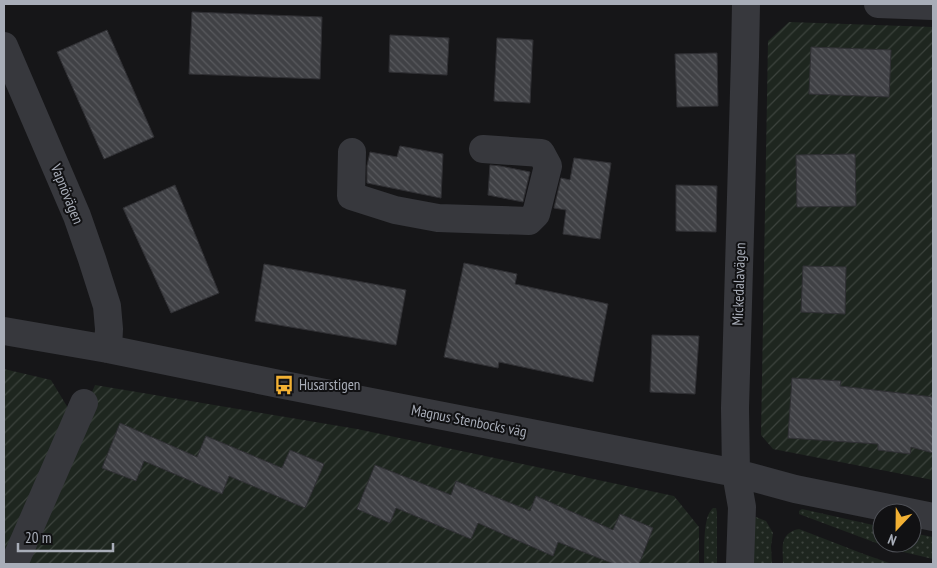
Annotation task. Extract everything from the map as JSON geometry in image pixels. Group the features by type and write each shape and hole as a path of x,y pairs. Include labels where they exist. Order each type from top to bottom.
{"street":[{"name":"Mickedalavägen","path":"740,564 742,507 736,473 735,408 746,4"},
{"path":"878,4 933,6"},
{"name":"Vapnövägen","path":"4,46 77,216 107,306 108,349"},
{"path":"352,152 351,196 395,210 438,218 529,221 536,214 548,166 541,153 483,148"},
{"name":"Magnus Stenbocks väg","path":"4,330 736,473 795,489 933,517"},
{"path":"14,564 84,403"}],"shaded area":[{"path":"789,22 933,27 933,480 773,449 761,435 768,41"},
{"path":"4,369 51,380 68,408 4,562"},
{"path":"95,385 357,429 674,496 699,527 699,564 17,564"},
{"path":"716,508 717,512 717,564 704,564 707,519 709,512"},
{"path":"802,509 872,525 872,541 799,514 799,511"},
{"path":"754,518 766,521 773,533 771,546 772,564 752,564"},
{"path":"799,529 892,564 783,564 785,538 788,534"},
{"path":"922,535 933,537 933,559 908,553 922,553"}],"building":[{"path":"192,12 322,17 320,79 189,74"},
{"path":"107,30 154,137 104,159 57,52"},
{"path":"390,35 449,38 447,75 389,72"},
{"path":"497,38 533,40 530,103 494,101"},
{"path":"811,47 891,50 889,97 809,94"},
{"path":"717,53 718,106 677,107 675,54"},
{"path":"400,146 443,154 441,198 367,183 367,166 370,152 397,157"},
{"path":"855,154 856,206 797,207 796,155"},
{"path":"574,158 611,163 600,239 563,234 566,210 554,208 561,178 570,180"},
{"path":"490,165 530,172 523,202 488,195"},
{"path":"175,185 219,293 171,313 123,208"},
{"path":"676,185 717,186 716,232 676,231"},
{"path":"464,263 517,274 515,284 608,304 593,382 499,362 498,368 444,357"},
{"path":"264,264 406,290 396,345 255,321"},
{"path":"803,266 846,267 845,314 801,312"},
{"path":"652,335 699,336 695,394 650,392"},
{"path":"792,378 841,381 840,386 933,397 933,453 911,447 910,454 878,450 878,444 788,438"},
{"path":"120,423 197,457 206,436 282,468 290,450 324,464 305,508 229,476 222,494 144,461 136,481 102,468"},
{"path":"375,465 451,495 456,481 530,511 536,496 613,530 620,514 653,528 639,564 614,564 558,542 553,556 478,523 471,539 396,508 390,523 357,509"}],"place":[{"name":"Husarstigen","path":"284,385"}]}
